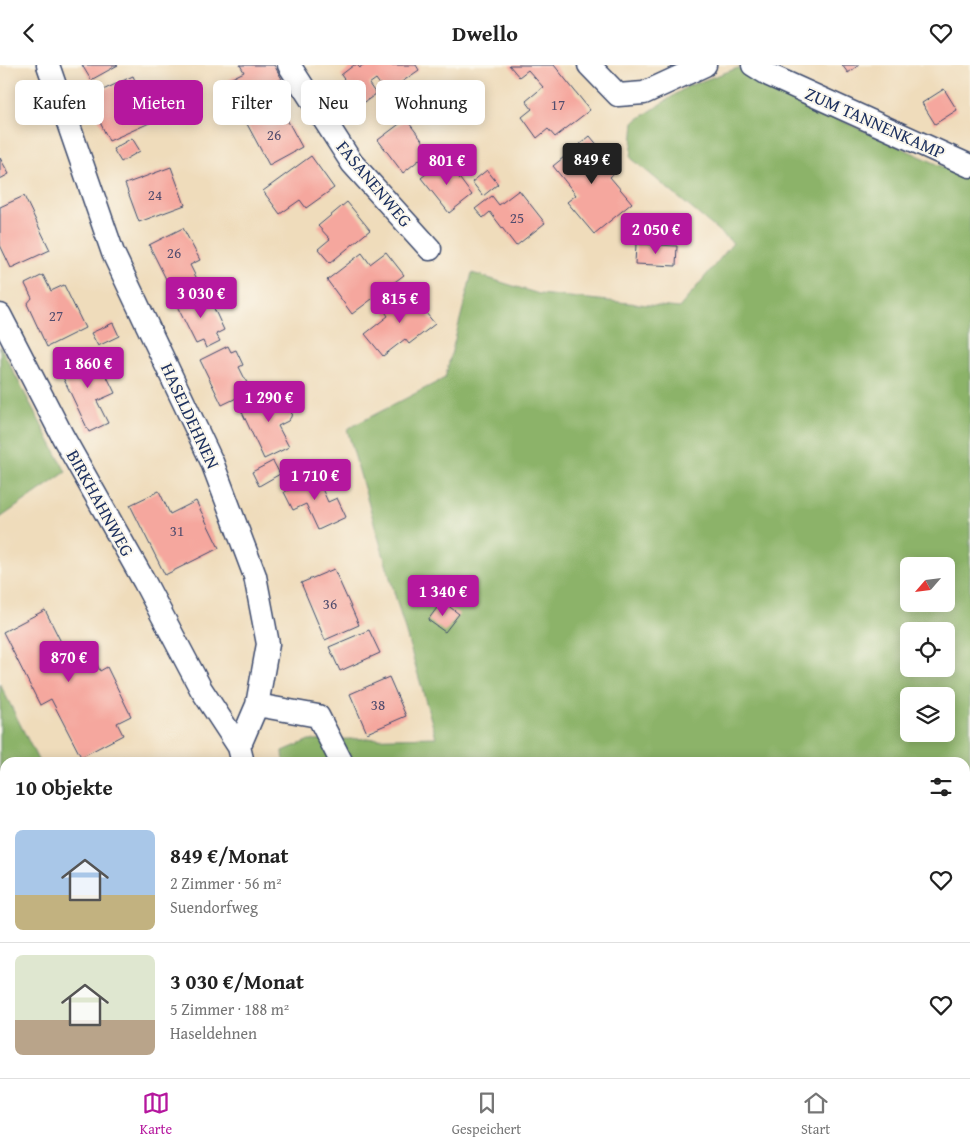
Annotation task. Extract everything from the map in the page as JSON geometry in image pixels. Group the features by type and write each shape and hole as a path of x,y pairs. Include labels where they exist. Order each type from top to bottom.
{"street":[{"name":"HASELDEHNEN","path":"48,65 113,253 212,462 254,576 268,644 257,705 241,755"},
{"name":"FASANENWEG","path":"288,65 352,163 430,249"},
{"path":"589,65 618,95 644,93 705,65"},
{"name":"ZUM TANNENKAMP","path":"754,65 769,75 970,166"},
{"name":"BIRKHAHNWEG","path":"0,315 63,437 144,581 201,689 241,755"},
{"path":"257,705 318,717 339,757"}],"green space":[{"path":"738,68 816,109 970,179 970,757 284,757 283,751 309,740 436,737 347,429 445,378 472,273 539,294 679,308 733,243 631,158 634,122 688,86"},
{"path":"0,346 66,472 0,518"},
{"path":"0,684 36,757 0,757"}],"building":[{"path":"82,65 118,65 91,80"},
{"path":"240,65 274,65 282,79 228,80 244,72"},
{"path":"354,65 360,68 362,65 416,65 419,70 405,80 376,79 369,84 376,94 366,101 366,80 345,80 341,75"},
{"path":"509,65 554,65 590,110 555,137 548,129 537,138 522,117 532,109 526,101 543,87 528,70 519,77"},
{"path":"842,65 859,65 848,73"},
{"path":"133,76 135,80 124,80"},
{"path":"114,85 114,125 145,125 109,141 101,125 104,125 104,90"},
{"path":"944,89 957,110 935,124 922,103"},
{"path":"248,125 290,125 302,147 269,165"},
{"path":"398,125 410,125 430,151 403,173 378,140"},
{"path":"590,136 618,170 610,177 632,203 594,234 567,202 576,195 553,166"},
{"path":"132,138 140,151 121,162 113,149"},
{"path":"311,156 334,188 306,208 300,200 280,214 263,191"},
{"path":"0,158 9,174 0,179"},
{"path":"445,159 472,195 449,213 421,178"},
{"path":"171,167 185,205 139,222 125,184"},
{"path":"487,170 498,184 483,196 472,182"},
{"path":"519,190 545,223 516,246 490,212 483,218 475,209 492,196 499,205"},
{"path":"24,196 50,250 11,268 0,245 0,207"},
{"path":"347,202 370,230 330,263 318,249 330,239 318,226"},
{"path":"183,228 200,260 190,265 197,279 172,291 149,245"},
{"path":"636,244 677,246 676,266 635,264"},
{"path":"386,252 404,275 352,314 327,280 362,253 370,264"},
{"path":"43,275 51,291 64,285 85,328 47,347 27,304 32,298 25,284"},
{"path":"205,289 224,330 216,334 220,341 206,348 203,341 196,344 176,304"},
{"path":"408,291 435,324 409,344 405,339 383,356 365,334 388,316 384,310"},
{"path":"113,323 119,336 98,346 91,333"},
{"path":"228,346 231,352 236,350 243,365 239,367 251,391 222,405 200,360"},
{"path":"95,352 115,393 97,401 108,423 89,432 59,369"},
{"path":"274,394 287,396 292,402 291,417 288,421 278,426 289,447 264,459 241,410"},
{"path":"273,461 280,474 259,486 252,472"},
{"path":"314,471 328,502 337,498 346,517 318,530 306,504 293,510 284,492 298,486 295,480"},
{"path":"159,491 170,514 196,501 219,548 165,575 130,505"},
{"path":"334,569 359,625 325,640 301,583"},
{"path":"442,601 459,614 445,632 428,620"},
{"path":"45,610 67,654 87,644 100,671 107,667 131,716 117,723 123,735 81,757 51,699 40,705 3,632"},
{"path":"369,630 380,653 340,671 329,647"},
{"path":"389,677 406,716 367,733 350,694"}]}
